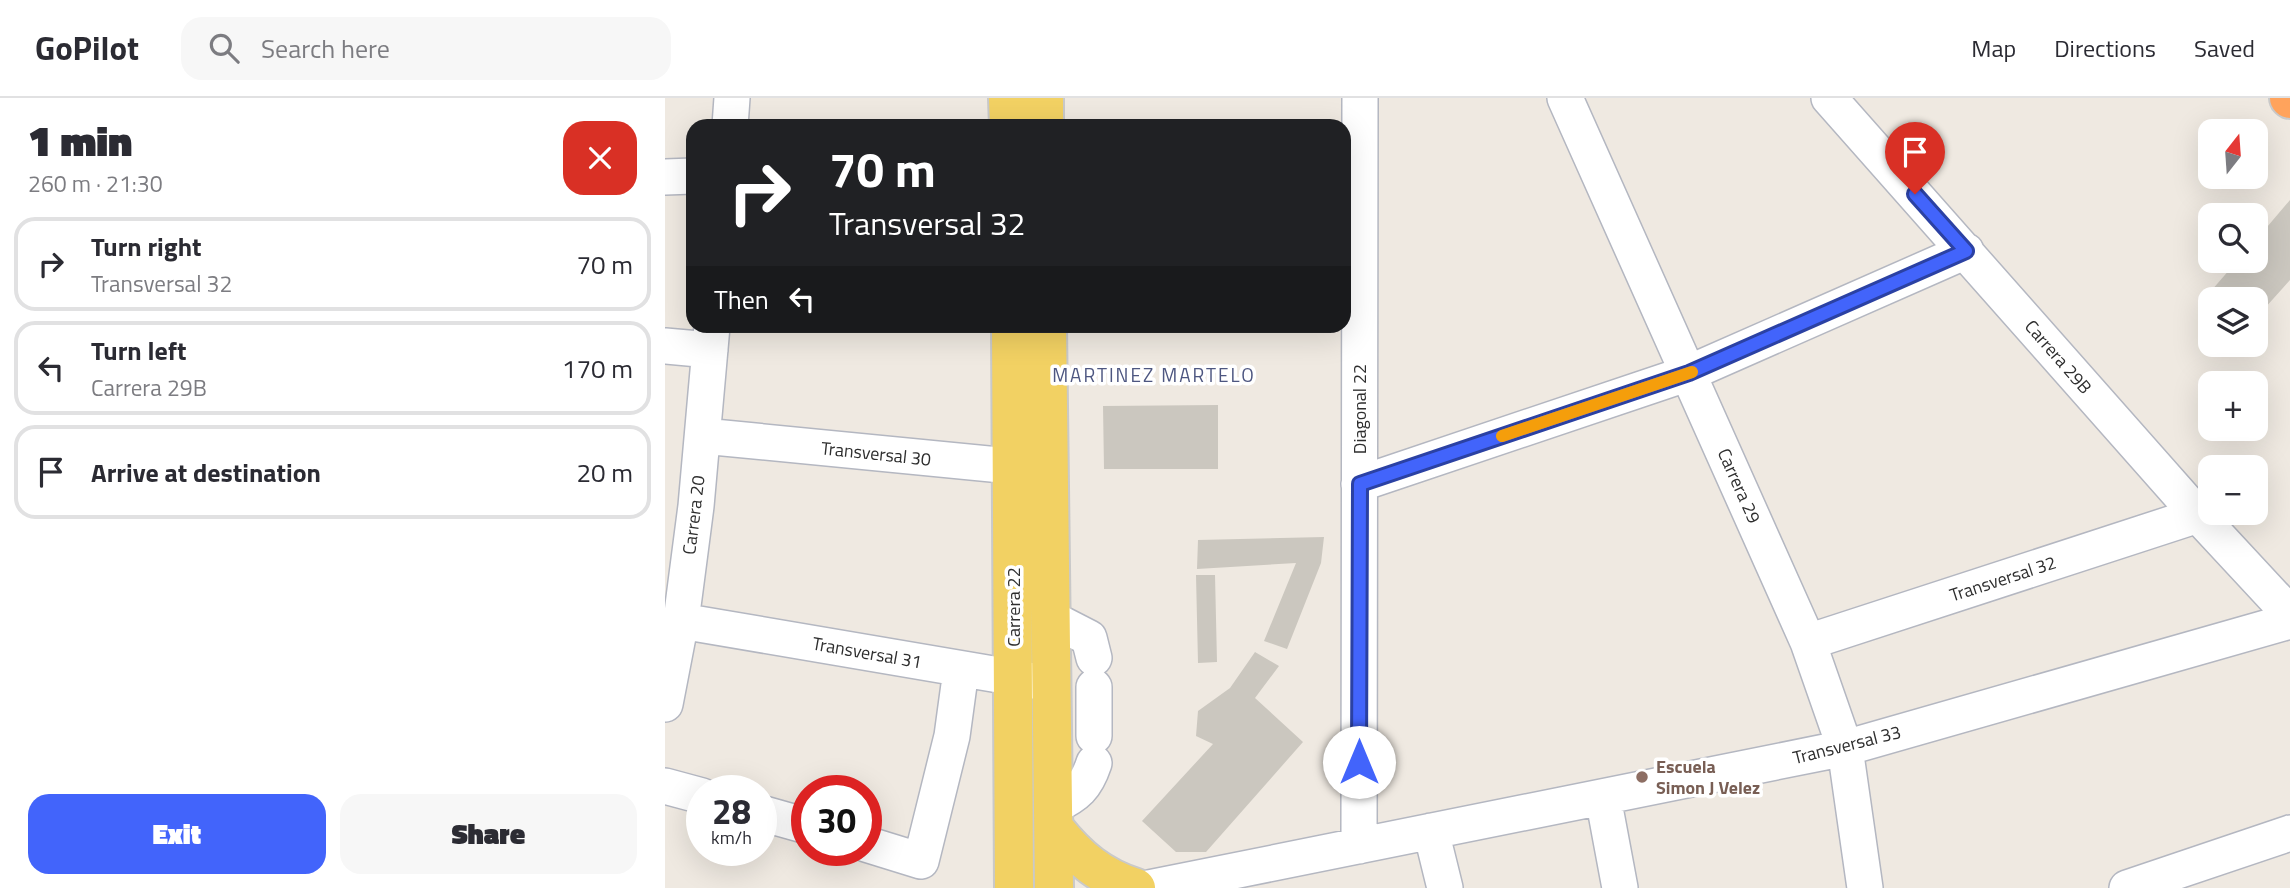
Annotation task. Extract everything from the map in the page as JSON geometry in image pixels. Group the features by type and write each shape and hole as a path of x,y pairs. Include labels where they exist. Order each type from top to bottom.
{"main road":[{"path":"1008,98 1009,119"},
{"path":"1044,98 1044,119"},
{"name":"Carrera 22","path":"1012,333 1052,619 1054,888"},
{"name":"Carrera 22","path":"1014,888 1014,678 1031,468 1046,333"},
{"path":"1055,817 1072,850 1092,868 1136,888"}],"street":[{"path":"730,119 732,98"},
{"name":"Carrera 29","path":"1565,98 1808,642 1845,748 1865,888"},
{"name":"Carrera 29B","path":"1829,98 2198,515"},
{"name":"Diagonal 22","path":"1359,846 1360,484 1368,102"},
{"path":"665,177 686,176"},
{"path":"1360,484 1689,373 1966,251"},
{"path":"665,346 711,338"},
{"name":"Carrera 20","path":"665,704 681,621 680,503 703,436 711,338"},
{"name":"Transversal 30","path":"703,436 1031,468"},
{"name":"Transversal 32","path":"1808,642 2198,515"},
{"name":"Carrera 29B","path":"2207,525 2290,614"},
{"path":"1052,619 1089,638 1094,673 1094,749 1088,781 1055,817"},
{"name":"Transversal 31","path":"681,621 1053,684"},
{"name":"Transversal 33","path":"1149,888 1845,748 2290,621"},
{"path":"882,854 917,875 952,736 961,670"},
{"path":"665,786 686,792"},
{"path":"1603,797 1620,888"},
{"path":"1430,831 1445,888"},
{"path":"2127,888 2290,833"}],"building":[{"path":"2290,200 2290,280 2268,305 2268,287 2214,287 2227,273 2268,273 2268,226"},
{"path":"1218,405 1218,469 1104,469 1103,406"},
{"path":"1324,537 1321,563 1287,649 1264,641 1296,563 1197,569 1198,540"},
{"path":"1196,575 1215,575 1217,662 1198,663"},
{"path":"1255,652 1279,666 1255,698 1303,742 1206,852 1176,852 1142,821 1213,744 1196,736 1198,711 1230,688"}],"slow traffic":[{"path":"1502,436 1692,372"}],"place":[{"name":"Escuela Simon J Velez","path":"1642,777"}],"district":[{"name":"MARTINEZ MARTELO","path":"1154,375"}],"route":[{"path":"1359,762 1360,484 1689,373 1966,251 1915,194"}]}
